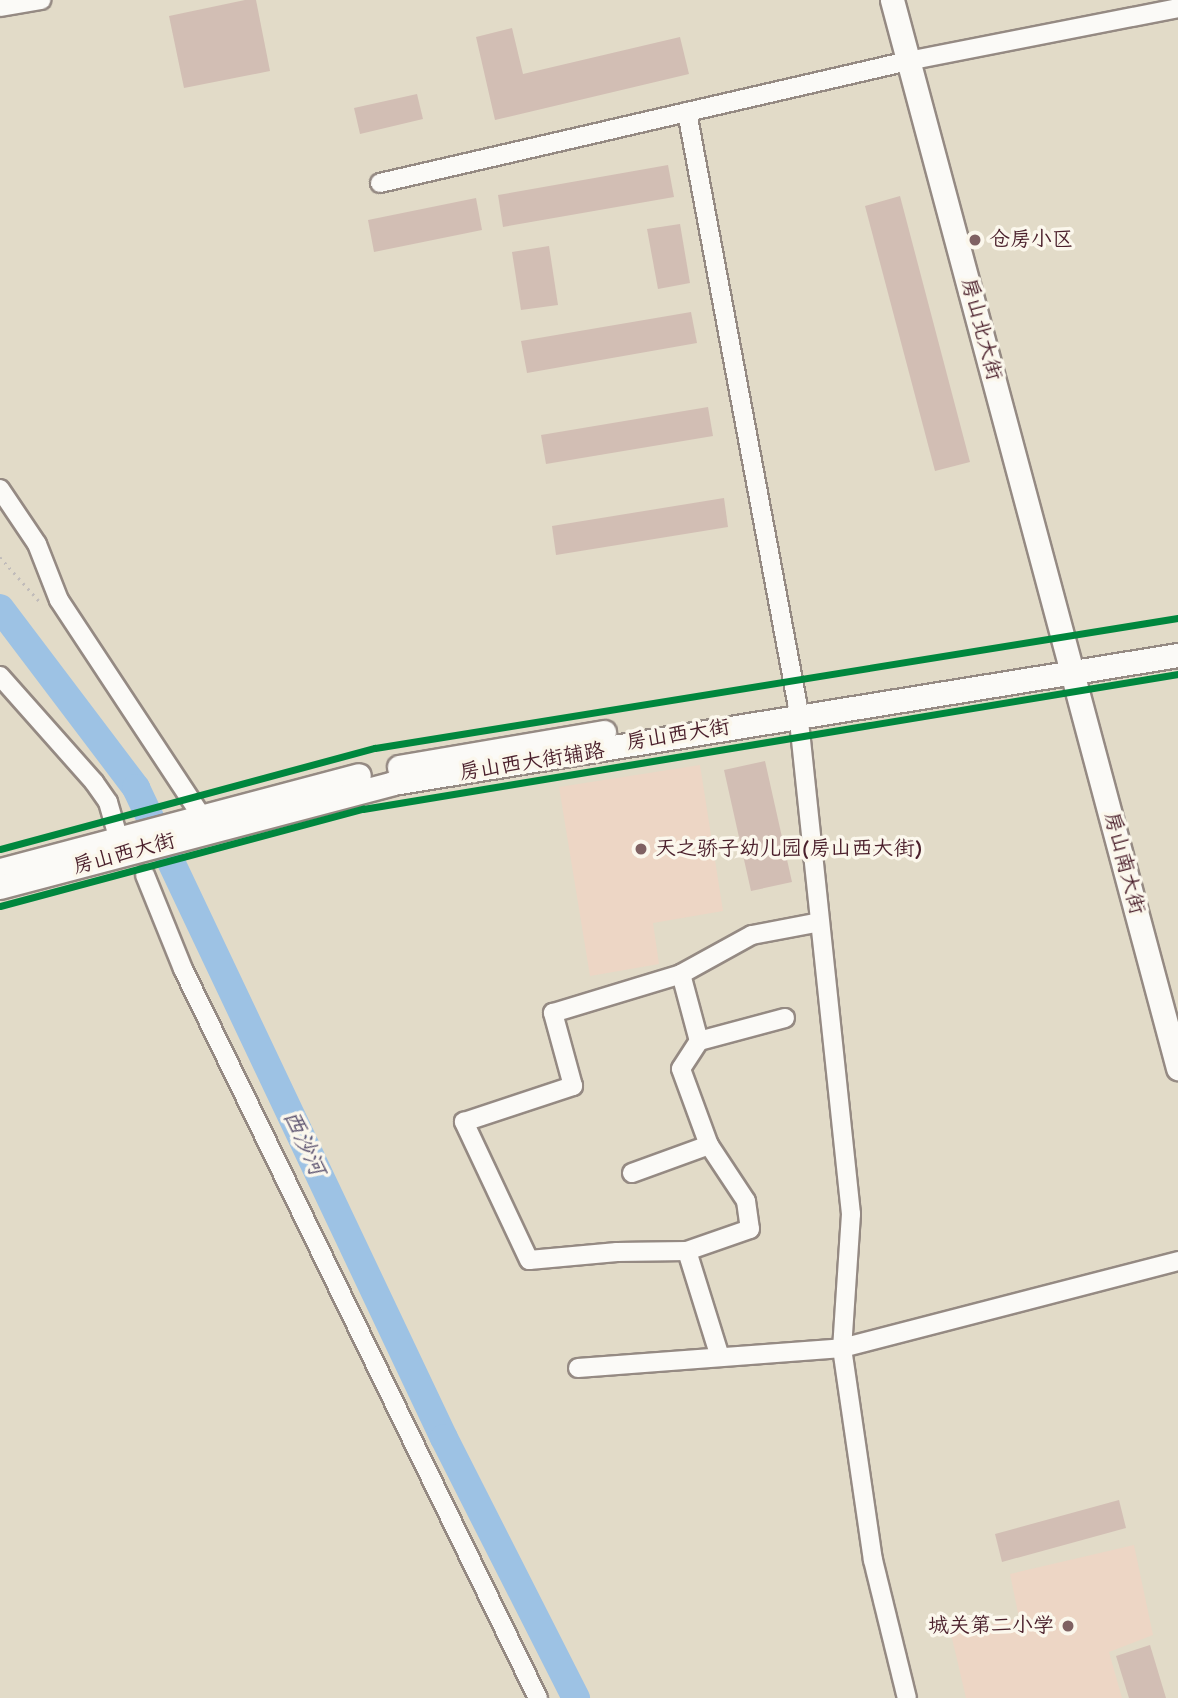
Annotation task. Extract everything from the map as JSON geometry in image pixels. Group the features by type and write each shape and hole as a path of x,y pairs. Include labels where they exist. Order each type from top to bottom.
{"main road":[{"name":"房山北大街","path":"892,0 1072,665"},
{"path":"1072,665 1178,640"},
{"path":"1072,665 1178,655"},
{"name":"房山西大街","path":"0,870 189,824 317,783 474,752 798,709 1072,665"},
{"name":"房山南大街","path":"1072,665 1178,1068"},
{"name":"房山西大街","path":"0,887 129,840"}],"street":[{"path":"0,7 41,0"},
{"path":"380,183 908,61 1178,8"},
{"path":"687,112 798,709 851,1214 842,1348 873,1560 907,1698"},
{"path":"0,489 37,544 58,600 189,824"},
{"path":"0,676 94,782 129,840"},
{"path":"145,875 183,969 538,1698"},
{"path":"786,1018 699,1041 681,1069 709,1145 746,1201 750,1228 687,1251 529,1260 464,1122 573,1086 553,1013 681,974 752,935 820,922"},
{"path":"681,974 699,1041"},
{"path":"632,1173 709,1145"},
{"path":"687,1251 720,1357"},
{"path":"578,1368 842,1348 1178,1261"}],"shaded area":[{"name":"天之骄子幼儿园(房山西大街)","path":"700,765 723,911 653,923 659,964 590,976 559,787"},
{"name":"城关第二小学","path":"1134,1545 1153,1635 1109,1652 1122,1698 966,1698 951,1634 1019,1618 1010,1574"}],"building":[{"path":"256,0 270,71 184,88 169,16"},
{"path":"512,28 523,74 680,37 689,74 495,120 476,37"},
{"path":"417,94 423,119 360,134 354,108"},
{"path":"668,165 674,197 503,227 498,195"},
{"path":"900,196 970,462 935,471 865,206"},
{"path":"476,198 482,230 374,252 368,220"},
{"path":"680,224 690,283 658,289 647,229"},
{"path":"549,246 558,305 521,310 512,252"},
{"path":"691,312 697,343 527,373 521,341"},
{"path":"708,407 713,436 546,464 541,435"},
{"path":"724,498 728,527 556,555 552,526"},
{"path":"765,761 792,882 751,891 724,770"},
{"path":"1119,1500 1126,1528 1002,1562 995,1534"},
{"path":"1150,1645 1166,1698 1129,1698 1116,1656"}],"waterway":[{"name":"西沙河","path":"0,608 136,788 444,1438 576,1698"}],"cycle path":[{"path":"0,849 375,748 1178,618"},
{"name":"房山西大街辅路","path":"0,906 363,809 1178,674"}],"place":[{"name":"仓房小区","path":"975,240"},
{"name":"天之骄子幼儿园(房山西大街)","path":"641,849"},
{"name":"城关第二小学","path":"1068,1626"}]}
